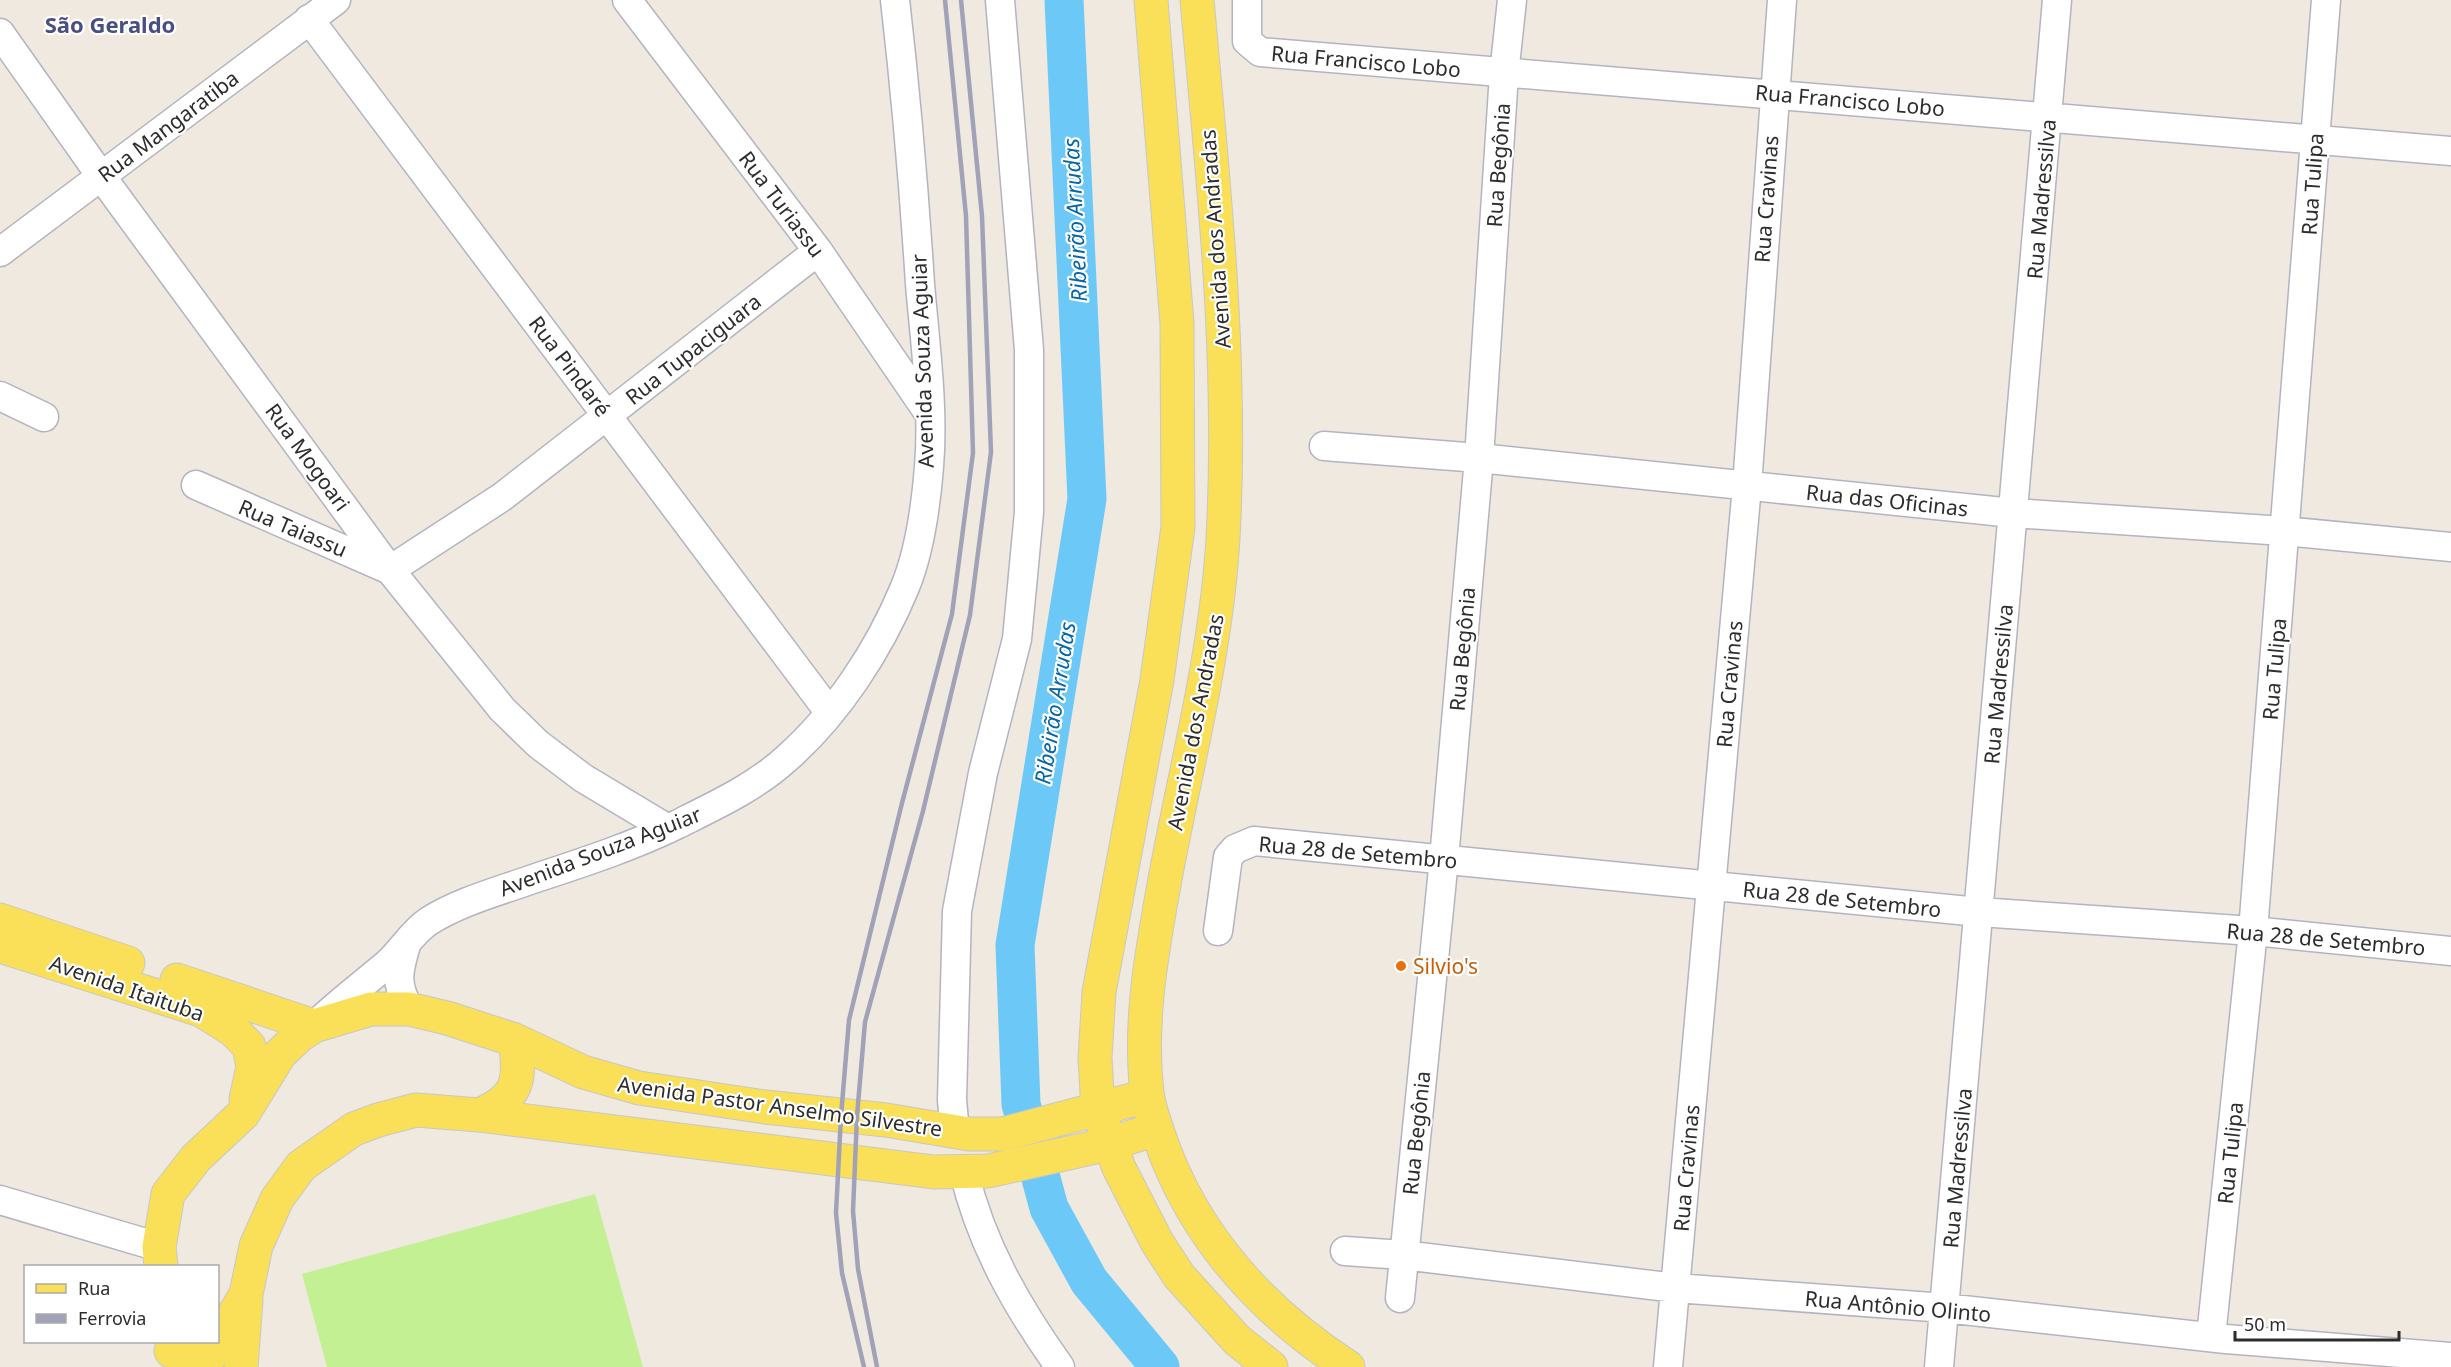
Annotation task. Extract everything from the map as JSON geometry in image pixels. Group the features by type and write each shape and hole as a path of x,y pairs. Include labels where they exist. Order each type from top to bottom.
{"main road":[{"name":"Avenida dos Andradas","path":"1151,0 1177,323 1178,527 1157,680 1099,992 1095,1058 1088,1112 1097,1146 1137,1205 1179,1276 1237,1341 1271,1367"},
{"name":"Avenida dos Andradas","path":"1197,0 1216,218 1226,417 1223,538 1208,672 1174,829 1148,972 1145,1019 1147,1096 1156,1129 1174,1174 1197,1217 1220,1252 1273,1310 1348,1367"},
{"name":"Avenida Itaituba","path":"0,920 314,1026"},
{"name":"Avenida Itaituba","path":"0,946 201,1010 233,1030 249,1046 253,1067 243,1114"},
{"name":"Avenida Pastor Anselmo Silvestre","path":"314,1026 371,1009 409,1010 447,1018 514,1040 583,1072 639,1088 765,1107 886,1120 971,1134 1088,1112 1147,1096"},
{"path":"160,1257 168,1194 196,1158 243,1114 280,1054 300,1035 314,1026"},
{"path":"479,1115 496,1108 508,1098 515,1085 519,1070 514,1040"},
{"name":"Avenida Pastor Anselmo Silvestre","path":"246,1294 256,1246 277,1199 301,1166 330,1143 354,1129 416,1110 479,1115 934,1172 976,1172 1097,1146 1156,1129"},
{"path":"219,1340 246,1294"},
{"path":"241,1367 246,1294"},
{"path":"170,1353 200,1361 210,1356 218,1343"}],"street":[{"name":"Rua Mangaratiba","path":"0,252 336,0"},
{"name":"Rua Turiassu","path":"627,0 818,251 929,414"},
{"name":"Avenida Souza Aguiar","path":"314,1026 430,921 476,898 576,865 668,829 729,799 785,760 830,712 877,644 906,584 924,507 929,464 929,414 908,108 895,0"},
{"path":"971,1134 952,1100 957,911 983,773 1017,639 1029,512 1029,350 1000,0"},
{"name":"Rua Francisco Lobo","path":"1247,0 1246,34 1251,46 1260,52 2451,151"},
{"name":"Rua Begônia","path":"1400,1298 1444,859 1479,458 1504,74 1512,0"},
{"name":"Rua Cravinas","path":"1668,1367 1747,486 1773,93 1782,0"},
{"name":"Rua Madressilva","path":"1939,1367 2049,117 2057,0"},
{"name":"Rua Tulipa","path":"2211,1337 2253,931 2326,0"},
{"name":"Rua Pindaré","path":"309,19 830,712"},
{"name":"Rua Mogoari","path":"0,33 101,176 390,570 502,709 538,744 584,778 668,829"},
{"name":"Rua Tupaciguara","path":"390,570 501,497 818,251"},
{"path":"0,396 44,417"},
{"name":"Rua das Oficinas","path":"1324,446 1479,458 2013,513 2284,531 2451,547"},
{"name":"Rua Taiassu","path":"196,486 390,570"},
{"name":"Rua 28 de Setembro","path":"1218,931 1228,857 1235,849 1254,841 1979,912 2253,931 2451,951"},
{"name":"Avenida Souza Aguiar","path":"406,945 398,974 400,992 409,1010"},
{"path":"976,1172 981,1226 1001,1275 1060,1367"},
{"path":"0,1200 160,1257"},
{"name":"Rua Antônio Olinto","path":"1345,1251 1403,1255 1676,1288 1945,1308 2211,1337 2451,1357"}],"green space":[{"path":"595,1194 643,1367 327,1367 302,1274"}],"waterway":[{"name":"Ribeirão Arrudas","path":"1064,0 1087,499 1015,945 1021,1104 1049,1208 1089,1281 1160,1367"}],"railway":[{"path":"864,1367 842,1273 836,1213 849,1020 902,803 952,614 973,453 966,216 945,0"},
{"path":"877,1367 858,1269 853,1211 857,1116 865,1022 923,811 970,615 991,452 982,216 961,0"}],"place":[{"name":"Silvio's","path":"1401,966"}],"district":[{"name":"São Geraldo","path":"110,24"}]}
